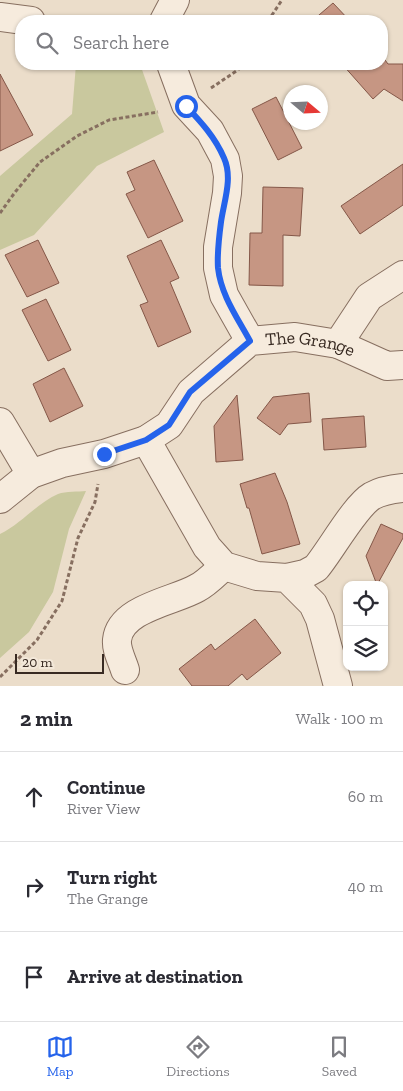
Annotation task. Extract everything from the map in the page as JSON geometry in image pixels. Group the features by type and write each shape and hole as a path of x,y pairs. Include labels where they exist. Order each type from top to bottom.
{"street":[{"path":"167,15 175,0"},
{"path":"0,17 15,19"},
{"path":"173,70 186,106 210,131 225,159 228,185 218,247 218,268 224,295 250,341"},
{"path":"338,344 370,297 403,275"},
{"name":"The Grange","path":"0,499 32,474 62,463 104,454 146,440 169,425 190,392 250,341 295,337 338,344 387,366 403,365"},
{"path":"0,422 32,474"},
{"path":"146,440 207,547 224,566 257,576 287,578 305,574 316,568 362,506 372,496 392,489 403,488"},
{"path":"125,670 119,653 117,639 125,624 151,605 176,598 199,588 224,566"},
{"path":"287,578 312,604 320,619 338,686"}],"path":[{"path":"272,15 282,0"},
{"path":"0,213 40,162 78,136 109,120 186,106 238,70"},
{"path":"0,678 37,640 62,601 78,538 94,502 104,454"}],"green space":[{"path":"76,70 142,70 164,132 97,166 34,235 0,250 0,176 72,114"},
{"path":"86,491 69,529 53,592 29,632 0,658 0,534 58,494"}],"building":[{"path":"333,3 344,15 319,15"},
{"path":"388,64 403,64 403,101 384,89 373,99 347,70 388,70"},
{"path":"0,74 33,135 0,151"},
{"path":"276,97 283,111 283,130 293,130 302,148 278,160 252,109"},
{"path":"154,160 183,221 148,238 126,194 135,190 127,172"},
{"path":"403,164 403,205 360,234 341,206"},
{"path":"263,187 303,188 300,236 283,235 283,286 249,285 250,233 262,233"},
{"path":"38,240 59,283 27,297 5,255"},
{"path":"161,240 179,278 170,282 191,332 158,347 140,305 148,302 127,256"},
{"path":"46,299 71,350 48,361 22,310"},
{"path":"64,368 83,406 50,422 33,384"},
{"path":"309,393 311,422 288,424 280,435 257,418 273,397"},
{"path":"237,395 243,460 216,462 214,426"},
{"path":"364,416 366,447 324,450 322,419"},
{"path":"275,473 287,502 300,544 262,554 240,484"},
{"path":"381,524 403,534 403,538 379,581 375,581 366,556"},
{"path":"255,619 281,653 247,680 242,674 228,686 192,686 179,669 211,644 215,650"}],"route":[{"path":"104,454 146,440 169,425 190,392 250,341 224,295 218,268 221,221 227,193 228,176 225,159 210,131 186,106"}]}
